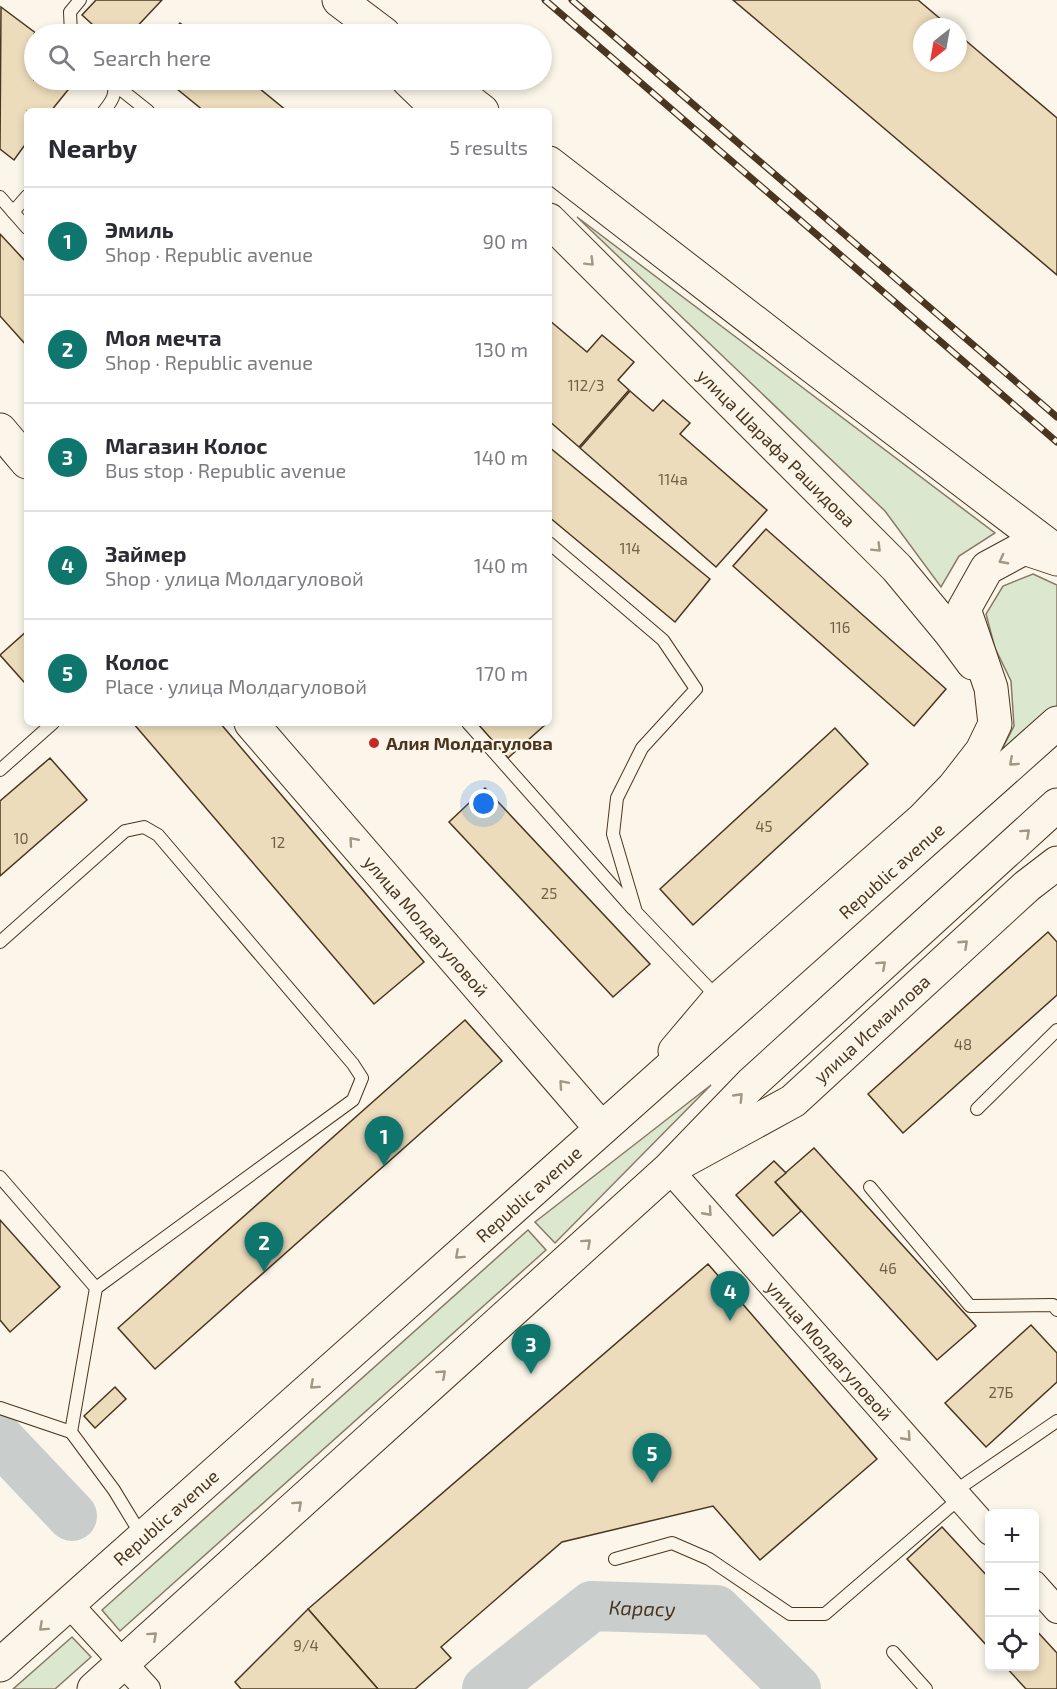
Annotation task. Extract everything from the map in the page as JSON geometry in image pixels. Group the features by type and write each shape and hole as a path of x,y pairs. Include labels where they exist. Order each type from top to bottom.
{"main road":[{"path":"329,0 353,24"},
{"path":"339,0 371,24"},
{"path":"418,90 437,108"},
{"path":"455,90 478,108"},
{"path":"552,165 1057,552"},
{"name":"улица Шарафа Рашидова","path":"552,223 897,568 951,632 991,688"},
{"path":"0,430 24,458"},
{"path":"630,1106 719,999 922,820 954,787 982,751 995,724 991,688 964,609 987,568 1024,549 1057,559"},
{"name":"Republic avenue","path":"0,1665 601,1128 630,1106 1057,723"},
{"name":"улица Молдагуловой","path":"254,726 601,1128"},
{"path":"94,1689 669,1169 752,1083 1057,806"},
{"name":"улица Исмаилова","path":"669,1169 794,1101 1027,886 1055,868"}],"street":[{"name":"улица Молдагуловой","path":"669,1169 985,1526"},
{"path":"1039,1589 1057,1610"},
{"path":"69,1604 147,1689"}],"lane":[{"path":"71,24 70,12 80,0"},
{"path":"107,108 116,90"},
{"path":"123,90 144,108"},
{"path":"0,197 24,225"},
{"path":"13,212 24,199"},
{"path":"552,546 663,640 696,688 642,748 618,798 613,834 636,912"},
{"path":"0,770 50,726"},
{"path":"471,726 636,912 719,999"},
{"path":"0,942 125,831 144,827 158,835 353,1064 362,1078 353,1100 96,1287 71,1432"},
{"path":"977,1109 1057,1030"},
{"path":"0,1177 96,1287"},
{"path":"870,1187 970,1306 1053,1305 1057,1310"},
{"path":"0,1408 71,1432 114,1490 143,1538"},
{"path":"615,1558 672,1543 709,1559 790,1614 825,1614 957,1495 1057,1422"},
{"path":"893,1652 926,1689"}],"green space":[{"path":"577,217 995,533 959,556 941,587 885,511"},
{"path":"1033,574 1057,585 1057,717 983,786 1014,726 1011,681 995,648 986,614 1003,586"},
{"path":"711,1085 555,1243 535,1222"},
{"path":"528,1230 546,1250 120,1631 102,1610"},
{"path":"72,1637 91,1657 55,1689 13,1689"}],"building":[{"path":"96,0 162,0 139,24 92,24 82,15"},
{"path":"733,0 918,0 939,18 913,18 913,72 967,72 967,42 1057,118 1057,275"},
{"path":"1,7 24,24 24,90 68,90 53,108 24,108 24,146 14,160 0,149"},
{"path":"178,90 261,90 283,108 200,108"},
{"path":"0,234 24,260 24,343 0,316"},
{"path":"552,323 587,352 602,335 634,362 618,380 629,390 579,447 552,424"},
{"path":"630,391 653,411 663,400 690,423 680,434 767,510 716,567 580,448"},
{"path":"552,449 710,579 675,622 552,520"},
{"path":"766,529 946,689 914,726 733,566"},
{"path":"24,634 24,682 0,655"},
{"path":"136,726 223,726 424,962 374,1004"},
{"path":"480,726 544,726 508,758"},
{"path":"835,728 868,764 693,925 660,889"},
{"path":"50,758 87,800 0,876 0,801"},
{"path":"485,788 650,964 613,997 449,822"},
{"path":"1048,932 1057,942 1057,995 903,1133 868,1094"},
{"path":"465,1020 502,1061 155,1369 118,1328"},
{"path":"814,1148 976,1326 937,1360 775,1182"},
{"path":"774,1161 786,1173 775,1182 801,1211 773,1236 736,1195"},
{"path":"0,1220 60,1287 10,1332 0,1320"},
{"path":"708,1264 877,1459 760,1560 713,1506 562,1542 441,1647 451,1658 415,1689 378,1689 308,1609"},
{"path":"1031,1325 1057,1353 1057,1382 986,1447 945,1403"},
{"path":"115,1387 126,1399 95,1428 84,1416"},
{"path":"942,1527 985,1574 985,1644 907,1559"},
{"path":"308,1609 378,1689 241,1689 235,1682"},
{"path":"1039,1633 1057,1653 1057,1689 1026,1689 1010,1671 1039,1671"}],"waterway":[{"path":"0,1440 72,1516"},
{"name":"Карасу","path":"487,1689 592,1606 716,1610 796,1689"}],"railway":[{"path":"545,0 1057,442"},
{"path":"572,0 1057,417"}],"place":[{"name":"Алия Молдагулова","path":"374,743"},
{"name":"Эмиль","path":"384,1166"},
{"name":"Моя мечта","path":"264,1272"},
{"name":"Займер","path":"730,1321"},
{"name":"Магазин Колос","path":"531,1374"},
{"name":"Колос","path":"652,1483"}]}
